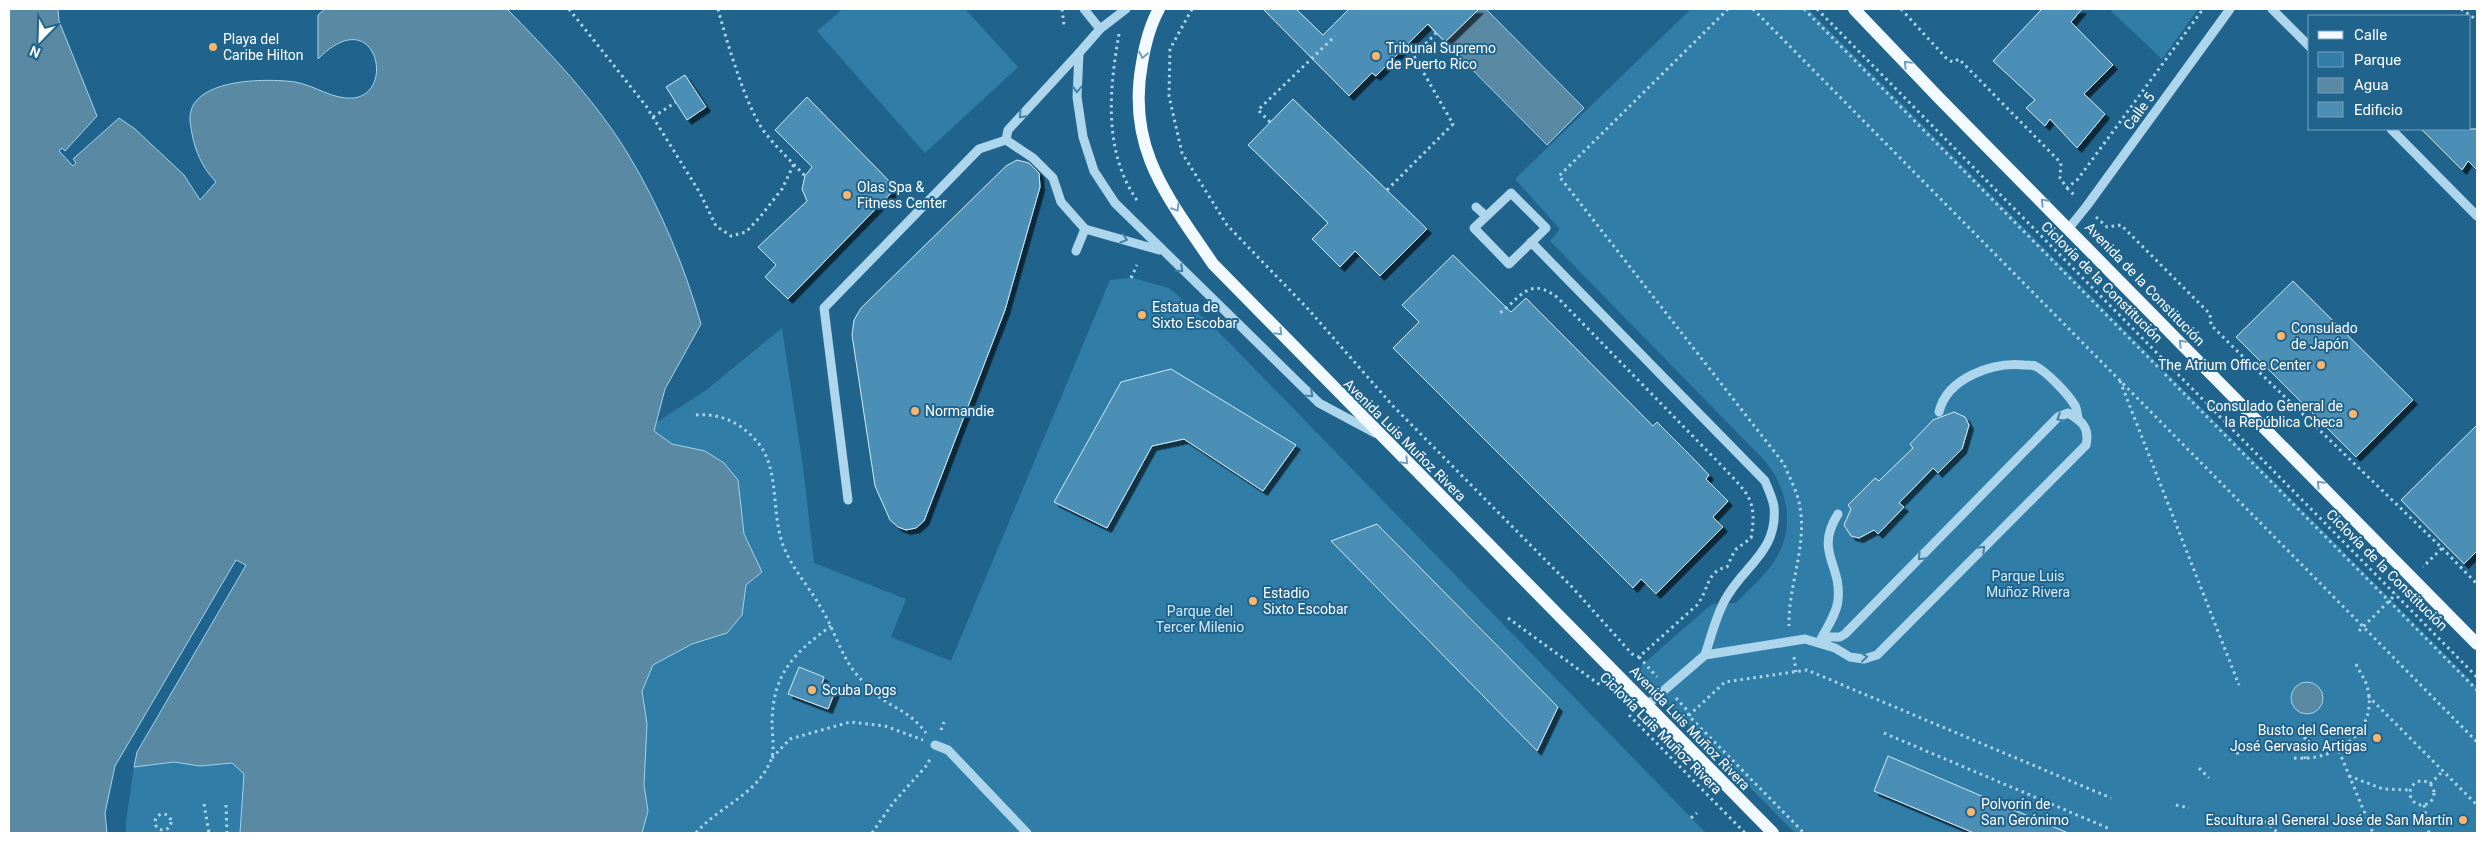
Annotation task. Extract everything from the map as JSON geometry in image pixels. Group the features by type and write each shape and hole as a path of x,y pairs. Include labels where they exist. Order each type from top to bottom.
{"main road":[{"name":"Avenida Luis Muñoz Rivera","path":"1159,9 1144,48 1137,90 1142,142 1153,170 1213,264 1380,436 1773,833"},
{"name":"Avenida de la Constitución","path":"1854,9 1940,99 2477,644"}],"street":[{"path":"1084,9 1100,29"},
{"path":"1006,140 1008,130 1078,53 1100,29 1126,9"},
{"name":"Calle 5","path":"2069,228 2230,9"},
{"path":"2272,9 2308,45"},
{"path":"1078,53 1077,97 1083,137 1094,170 1115,203 1319,403 1380,436"},
{"path":"2392,130 2477,216"},
{"path":"1006,140 1033,158 1053,178 1061,202 1085,229 1162,251"},
{"path":"848,500 824,308 979,149 1006,140"},
{"path":"1511,192 1546,228 1509,264 1474,228 1486,216 1511,192"},
{"path":"1476,208 1486,216"},
{"path":"1076,251 1085,229"},
{"path":"1531,242 1765,481 1774,506 1771,538 1758,560 1734,586 1724,601 1705,655"},
{"path":"1939,412 1942,401 1959,385 1982,369 2008,363 2035,366 2071,400 2075,405 2078,418"},
{"path":"1647,705 1705,655 1805,639 1835,648 1850,657 1864,659 1877,655 2086,445 2088,434 2084,424 2078,418 2068,413 2058,417 1845,634 1840,637 1830,637 1819,643"},
{"path":"1819,643 1838,601 1836,572 1827,552 1829,532 1838,514"},
{"path":"935,745 948,750 1027,833"}],"path":[{"path":"569,9 653,118 700,193 716,226 731,236 746,232 782,189 794,164"},
{"path":"718,9 724,34 749,104 764,133 805,176"},
{"path":"1062,9 1064,25"},
{"path":"1192,9 1170,49 1169,96 1182,153 1227,225 1309,310 1393,406 1572,587 1632,654 1639,657 1687,710 1688,716 1804,833"},
{"path":"1728,9 1559,176 1784,464 1800,506 1802,538 1790,600 1789,624 1796,672"},
{"path":"1753,9 2477,742"},
{"path":"1804,9 2477,690"},
{"name":"Ciclovía de la Constitución","path":"1817,9 2477,677"},
{"path":"1901,9 1948,60 1953,62 1958,59 2061,163 2060,178 2086,207 2107,227 2121,225 2210,314 2211,325 2477,584"},
{"path":"2067,188 2078,180 2203,9"},
{"path":"1387,190 1453,124 1414,56 1436,33"},
{"path":"1270,122 1258,110 1335,36"},
{"path":"653,118 676,102"},
{"path":"1131,278 1137,265"},
{"path":"1500,313 1521,294 1534,287 1547,289 1722,466 1746,492 1753,506 1754,521 1751,538 1735,550 1727,567 1719,569 1709,577 1704,596 1697,605 1639,657"},
{"path":"2120,379 2239,685"},
{"path":"696,415 722,416 749,433 759,445 769,463 784,548 831,626 839,646 858,676 878,696 913,717 935,745"},
{"path":"2360,631 2442,548"},
{"name":"Ciclovía Luis Muñoz Rivera","path":"1508,618 1606,691"},
{"path":"772,758 774,698 784,669 794,655 831,626"},
{"path":"2294,758 2322,757 2339,750 2356,737 2367,716 2368,696 2366,684 2355,662"},
{"path":"1672,731 1725,682 1807,670 2111,798"},
{"path":"2368,696 2477,805"},
{"name":"Ciclovía Luis Muñoz Rivera","path":"1627,712 1745,833"},
{"path":"696,833 706,822 754,788 772,758 790,739 850,722 886,726 935,745"},
{"path":"872,833 893,804 927,766 944,722"},
{"path":"2305,730 2305,759"},
{"path":"1884,733 2110,829"},
{"path":"2235,746 2239,758"},
{"path":"2339,750 2373,833"},
{"path":"2199,768 2209,778"},
{"path":"2430,784 2443,771"},
{"path":"2349,776 2382,788 2410,790 2419,781 2430,784"},
{"path":"2410,790 2411,800 2419,805 2428,804 2434,796 2430,784"},
{"path":"204,804 209,833"},
{"path":"226,804 227,833"},
{"path":"2176,805 2189,808"},
{"path":"2424,805 2429,833"},
{"path":"1691,818 1697,813"},
{"path":"167,830 171,825 170,818 165,814 158,815 154,820 155,826 160,830 167,830 171,833"},
{"path":"2265,820 2278,833"}],"green space":[{"path":"843,9 965,9 1018,67 925,153 817,31"},
{"name":"Parque Luis Muñoz Rivera","path":"1691,9 1808,9 2477,687 2477,833 1795,833 1635,671 1712,604 1736,603 1766,572 1782,548 1786,535 1787,522 1784,496 1779,483 1764,460 1550,241 1560,229 1515,179"},
{"path":"2109,9 2198,9 2162,59"},
{"name":"Parque del Tercer Milenio","path":"1133,278 1169,288 1215,328 1706,833 642,833 648,811 644,785 647,724 642,691 653,665 692,644 727,633 742,615 746,585 762,572 744,534 738,480 705,451 672,444 654,431 657,422 705,391 782,328 803,467 814,563 906,599 891,637 951,661 1110,280"},
{"path":"174,762 200,766 232,763 244,774 240,833 126,833 134,767"}],"water":[{"path":"9,9 58,9 59,21 97,116 65,151 62,148 59,151 73,166 76,163 73,159 119,118 135,129 184,175 200,200 216,182 201,161 191,130 192,107 201,96 230,84 266,80 295,82 338,97 353,98 367,93 374,82 377,68 374,55 366,44 354,40 338,44 318,59 318,15 325,9 507,9 556,60 602,115 640,174 661,216 679,258 701,324 665,389 654,431 672,444 705,451 724,463 738,480 744,534 762,572 746,585 742,615 727,633 692,644 653,665 642,691 647,724 644,785 648,811 642,833 240,833 244,774 232,763 200,766 174,762 134,767 137,752 246,565 236,560 115,766 105,813 107,833 9,833"},
{"path":"1412,9 1486,9 1584,108 1547,145"},
{"path":"2307,682 2319,686 2323,698 2319,710 2307,714 2295,710 2291,698 2295,686"}],"building":[{"path":"1263,9 1296,9 1323,35 1349,9 1479,9 1445,42 1428,24 1376,76 1372,73 1349,96"},
{"path":"2042,9 2082,9 2071,22 2113,65 2084,94 2105,114 2077,148 2050,119 2045,126 2026,108 2035,100 1993,61"},
{"path":"685,75 706,107 687,120 666,87"},
{"name":"Olas Spa & Fitness Center","path":"807,97 896,188 788,299 765,277 776,265 758,247 807,201 802,189 805,176 812,167 775,130"},
{"path":"1293,99 1427,229 1380,276 1355,251 1340,267 1312,239 1328,223 1248,145"},
{"path":"2477,129 2477,170 2468,161 2462,170 2422,130"},
{"name":"Normandie","path":"1017,160 1029,163 1039,173 1040,187 1005,310 924,521 916,528 906,530 898,527 890,520 875,486 852,335 854,320 861,308 1006,166"},
{"path":"1453,255 1511,312 1526,298 1653,426 1657,422 1690,455 1709,475 1706,479 1728,501 1713,517 1723,527 1656,594 1641,579 1633,588 1393,348 1419,322 1402,305"},
{"name":"The Atrium Office Center","path":"2293,281 2413,400 2356,457 2236,337"},
{"path":"1171,369 1296,445 1263,491 1184,439 1152,446 1107,528 1054,502 1121,382"},
{"path":"1954,412 1965,417 1969,425 1962,449 1938,473 1933,468 1899,503 1904,507 1878,534 1874,530 1859,538 1851,536 1844,525 1851,509 1848,505 1875,478 1879,481 1913,448 1910,444 1933,420"},
{"path":"2477,425 2477,551 2464,564 2401,500"},
{"path":"1377,524 1558,707 1537,751 1331,541"},
{"path":"799,667 824,677 822,684 836,689 828,709 788,694"},
{"name":"Polvorín de San Gerónimo","path":"1888,756 2068,833 1974,833 1874,791"}],"place":[{"name":"Playa del Caribe Hilton","path":"213,47"},
{"name":"Tribunal Supremo de Puerto Rico","path":"1376,56"},
{"name":"Olas Spa & Fitness Center","path":"847,195"},
{"name":"Estatua de Sixto Escobar","path":"1142,315"},
{"name":"Consulado de Japón","path":"2281,336"},
{"name":"The Atrium Office Center","path":"2321,365"},
{"name":"Normandie","path":"915,411"},
{"name":"Consulado General de la República Checa","path":"2353,414"},
{"name":"Estadio Sixto Escobar","path":"1253,601"},
{"name":"Scuba Dogs","path":"812,690"},
{"name":"Busto del General José Gervasio Artigas","path":"2377,738"},
{"name":"Polvorín de San Gerónimo","path":"1971,812"},
{"name":"Escultura al General José de San Martín","path":"2463,820"}]}
